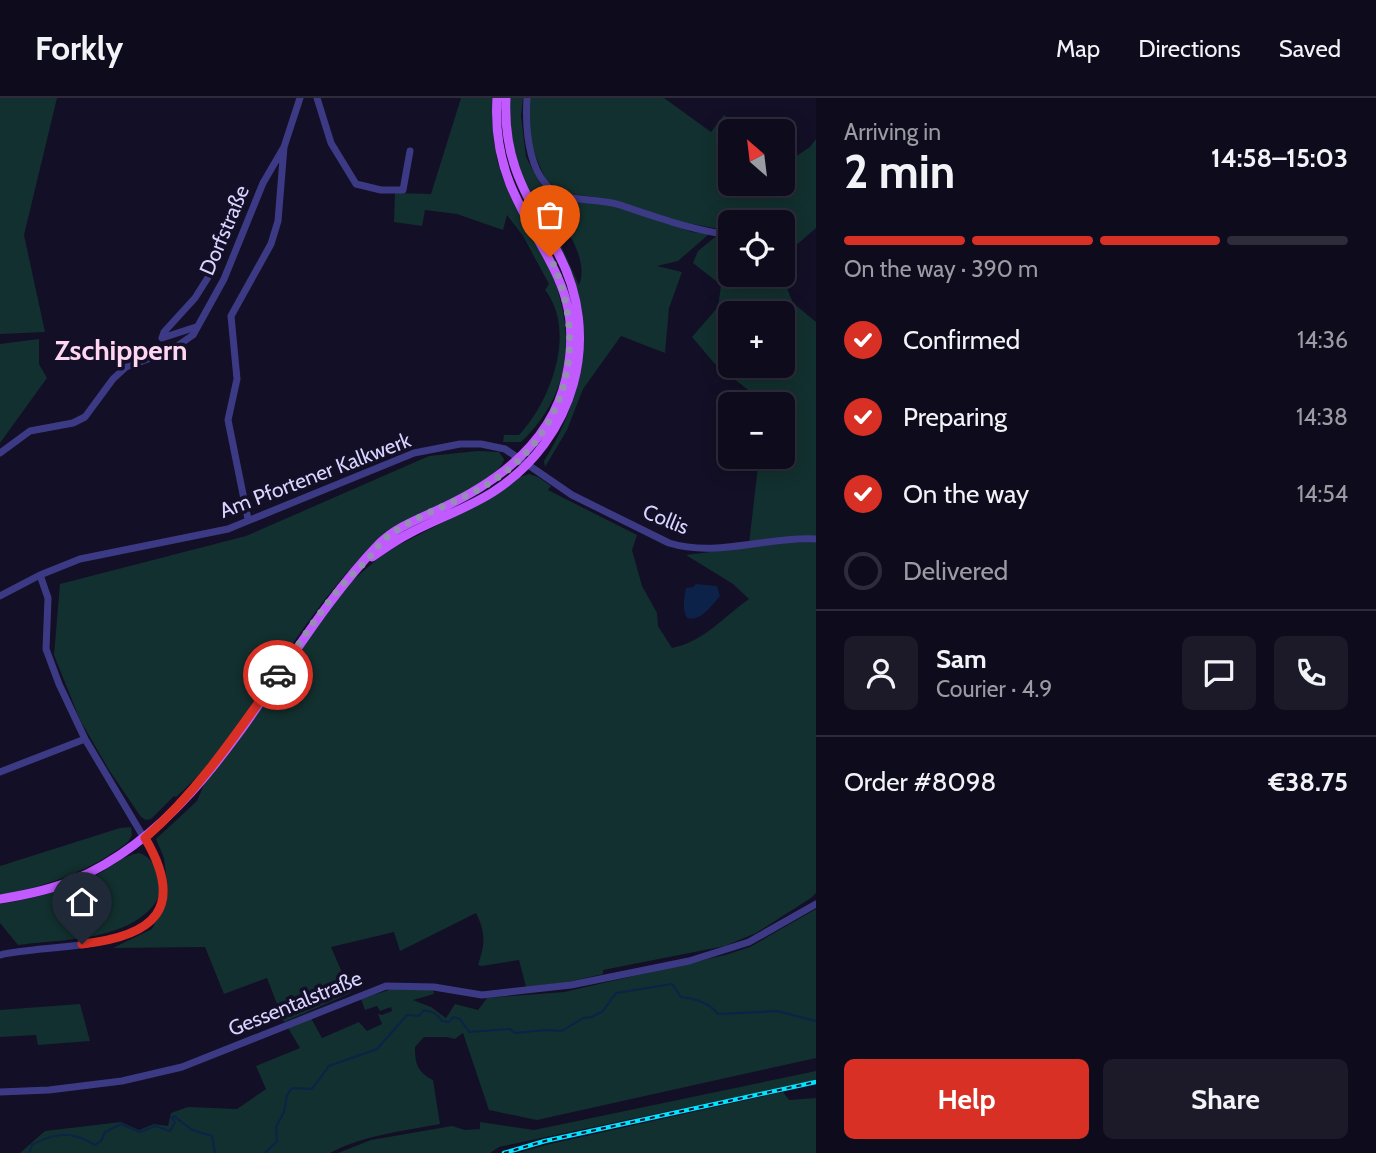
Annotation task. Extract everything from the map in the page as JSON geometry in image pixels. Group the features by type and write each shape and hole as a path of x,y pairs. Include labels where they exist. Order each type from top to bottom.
{"main road":[{"path":"497,98 497,139 500,156 516,195 560,278 569,317 569,359 565,381 556,407 524,461"},
{"path":"0,899 36,893 74,881 115,859 145,838 208,773 326,607 389,536 489,483 524,461 550,439 572,392 578,365 579,322 568,272 530,203 510,156 506,138 506,98"}],"street":[{"name":"Dorfstraße","path":"248,519 228,420 237,379 231,316 271,244 278,221 285,146 300,98"},
{"path":"317,98 331,143 356,184 381,190 402,190 410,151"},
{"path":"527,98 528,140 533,160 549,187 562,195 614,203 693,229 718,233"},
{"name":"Dorfstraße","path":"0,453 30,431 73,423 85,417 113,379 126,367 170,351 193,335 224,279 263,183 285,146"},
{"name":"Dorfstraße","path":"196,327 162,338 164,332 195,298 212,271"},
{"name":"Am Pfortener Kalkwerk","path":"0,596 40,575 80,559 228,529 414,453 460,444 481,444 505,449 524,461"},
{"name":"Collis","path":"524,461 588,503 669,543 685,548 781,539 816,539"},
{"path":"0,956 121,938 148,922 160,906 164,884 162,870 85,739 59,684 46,649 48,598 40,575"},
{"path":"0,772 85,739"},
{"name":"Gessentalstraße","path":"0,1093 122,1081 182,1067 386,986 434,987 482,995 570,985 689,961 749,942 816,904"}],"green space":[{"path":"0,98 57,98 24,235 45,332 0,334"},
{"path":"461,98 493,98 493,132 499,167 507,188 552,274 565,325 566,350 562,375 554,398 540,421 521,442 503,442 504,435 519,435 531,421 550,385 559,345 559,325 545,290 549,284 523,236 507,215 503,230 457,214 425,210 422,226 394,222 395,193 431,194"},
{"path":"510,98 523,98 521,116 526,157 548,194 572,204 584,202 613,205 692,232 709,234 678,261 657,266 682,272 669,308 665,353 621,336 583,389 567,430 545,467 544,461 557,439 575,392 580,368 582,318 569,268 526,189 515,158","holes":["540,203 565,228 577,251 581,263 579,285 558,239 540,210"]},
{"path":"529,98 664,98 711,132 718,123 718,196 795,196 795,157 810,147 816,139 816,228 795,246 795,210 718,210 718,229 681,222 603,198 570,194 546,180 531,146"},
{"path":"718,237 718,283 693,263 698,251"},
{"path":"721,287 787,287 792,301 719,301"},
{"path":"795,305 816,322 816,539 749,544 758,469 795,469 795,392 751,392 733,378 795,378"},
{"path":"718,307 718,366 692,337"},
{"path":"39,339 39,364 47,378 0,443 0,344"},
{"path":"478,451 499,452 504,459 498,469 485,480 369,549 319,607 205,767 151,819 141,817 80,720 54,655 60,584 246,536 429,456"},
{"path":"529,474 551,486 548,490 637,535 632,550 642,586 657,613 658,626 672,648 704,634 749,599 733,584 686,555 781,543 816,542 816,893 756,933 725,946 603,970 603,974 568,982 526,987 519,960 478,965 483,939 482,927 476,913 400,951 394,932 331,947 351,993 284,1022 267,978 224,994 205,947 113,948 152,929 162,910 168,892 164,858 156,839 197,801 205,782 322,618 352,581 382,555 473,507 517,478"},
{"path":"131,827 132,835 128,842 99,861 51,882 0,895 0,866 120,828"},
{"path":"139,853 145,855 154,865 160,892 150,909 130,924 89,937 18,945 0,923 0,904 37,897 72,886 95,876 127,856"},
{"path":"816,909 816,1058 537,1120 489,1110 463,1033 455,1039 424,1037 415,1047 416,1058 420,1070 433,1080 440,1124 370,1138 330,1153 20,1153 45,1131 121,1122 139,1130 154,1124 168,1126 171,1113 188,1107 237,1109 266,1089 256,1066 300,1048 288,1028 311,1018 322,1038 359,1022 367,1031 382,1024 378,1014 392,1011 391,1007 380,1011 377,1006 365,1010 361,999 395,988 433,989 434,994 413,1000 431,1007 446,1018 455,1004 478,1010 487,998 564,992 725,955 750,947"},
{"path":"80,1004 90,1041 38,1045 36,1035 0,1037 0,1010"},
{"path":"816,1071 816,1079 811,1081 499,1147 490,1153 338,1153 371,1140 452,1126 465,1130 480,1129 480,1122 534,1130"},
{"path":"783,1092 789,1100 816,1098 816,1153 517,1153 550,1144"}],"water":[{"path":"696,584 717,586 720,596 701,615 692,619 685,615 684,600 686,588"}],"waterway":[{"path":"265,1153 277,1141 276,1127 292,1088 312,1089 329,1066 377,1049 407,1015 419,1016 423,1011 434,1013 442,1021 449,1022 453,1017 460,1019 469,1032 510,1029 515,1033 562,1031 583,1018 603,1011 616,993 672,984 681,997 701,1002 718,1014 777,1011 816,1021"},
{"path":"29,1153 32,1145 64,1135 79,1137 95,1145 101,1141 105,1132 121,1124 140,1132 155,1126 170,1131 175,1122 172,1118 174,1116 192,1130 212,1136 215,1153"}],"railway":[{"path":"504,1153 545,1141 816,1082"}],"way so far":[{"path":"278,675 339,589 380,543 402,527 489,483 520,458 544,428 556,407 565,381 570,342 565,294 550,257"}],"district":[{"name":"Zschippern","path":"121,350"}],"route":[{"path":"82,944 121,938 137,930 155,915 164,895 164,884 162,870 145,838 208,773 278,675"}]}
